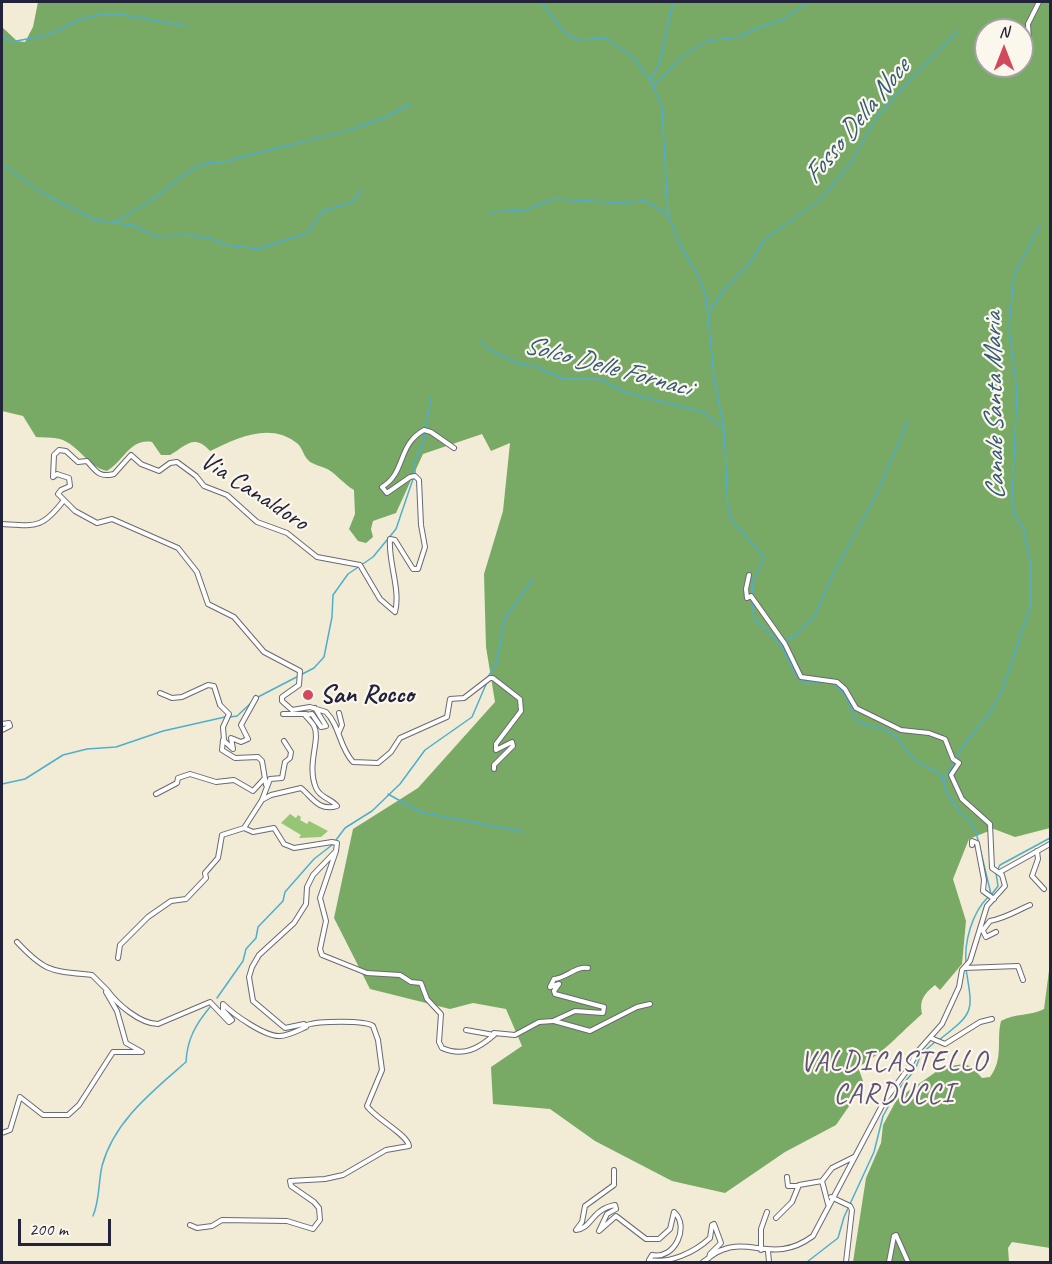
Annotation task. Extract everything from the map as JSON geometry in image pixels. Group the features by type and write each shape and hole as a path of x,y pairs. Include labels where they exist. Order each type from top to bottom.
{"street":[{"path":"1031,18 1039,2"},
{"name":"Via Canaldoro","path":"64,500 58,494 70,486 69,478 57,474 53,477 52,474 54,455 59,450 66,451 78,462 87,461 94,471 102,475 114,474 131,455 141,464 159,471 170,463 177,462 196,476 204,486 227,495 257,522 287,533 320,559 340,560 360,566 380,599 394,612 395,584 388,551 390,539 395,540 413,568 418,568 425,547 421,525 421,491 419,480 415,477 410,477 387,493 382,487 393,481 405,447 424,430 431,432 454,448"},
{"path":"2,525 18,527 41,524 64,500 75,511 97,523 112,519 178,548 197,572 208,604 234,617 264,652 300,671 299,685 282,697 288,709 314,708 329,714 339,732 341,747 353,762 378,763 391,752 400,738 445,719 450,699 464,698 493,678 520,699 521,711 496,744 496,750 508,742 512,742 513,746 494,765 494,769"},
{"path":"703,1263 729,1248 768,1251 790,1247 810,1238 885,1100 918,1051 933,1039 949,1012 963,968 970,961 982,930 987,906 1005,886 998,872 992,868 990,824 962,799 951,775 959,763 952,757 945,739 928,733 901,730 856,708 845,689 837,682 801,676 785,644 760,611 753,597 747,598 749,575"},
{"path":"160,693 172,698 182,697 208,685 214,686 220,705 229,714 223,727 222,750 230,756 258,758 262,761 266,786"},
{"path":"224,740 234,749 231,738 241,742 248,739 241,725 250,710 250,705 256,698"},
{"path":"283,714 312,714 321,727 325,727 324,720 314,708"},
{"path":"339,713 342,725 339,732"},
{"path":"262,800 271,795 300,788 313,803 332,808 336,806 316,789 311,763 316,735 315,727 306,718 306,714"},
{"path":"2,724 9,723 10,726 2,730"},
{"path":"118,958 120,945 148,917 171,901 186,899 206,878 204,873 218,858 222,835 244,828 262,800 266,786 272,777 282,778 285,762 290,758 290,748 284,741"},
{"path":"156,794 177,783 178,777 186,774 216,782 234,780 253,791 264,778"},
{"path":"244,828 253,832 274,828 284,844 294,848 336,843 336,851 320,898 326,921 320,949 322,955 367,974 400,975 411,982 421,983 427,999 441,1014 439,1038 442,1048 455,1053 468,1052 487,1041 494,1033"},
{"path":"972,845 972,841 977,843 984,880 983,891 993,899"},
{"path":"998,872 1050,844"},
{"path":"190,1225 198,1228 212,1226 222,1220 287,1221 312,1229 320,1221 319,1208 291,1186 290,1181 325,1179 343,1175 386,1150 409,1146 405,1137 378,1119 367,1106 382,1070 378,1040 373,1026 361,1021 343,1024 321,1021 285,1028 253,1001 249,977 259,956 283,935 304,908 307,887 313,875 336,851"},
{"path":"1037,851 1038,859 1032,876 1044,890"},
{"path":"982,930 990,921 1008,918 1015,911 1030,905"},
{"path":"982,930 986,937 996,932"},
{"path":"17,942 43,966 64,974 92,975 142,1021 150,1024 158,1024 210,1002 229,1022 232,1020 223,1010 223,1004 233,1014 274,1036 285,1035 307,1025"},
{"path":"963,968 1019,966 1023,980"},
{"path":"553,1021 575,1011 603,1013 604,1007 555,994 554,991 559,984 550,987 554,979 561,979 580,968 588,968"},
{"path":"2,1132 10,1130 20,1097 43,1115 63,1117 79,1106 113,1052 142,1052 126,1044 117,1011 107,990"},
{"path":"466,1030 515,1035 539,1022 553,1021 591,1031 638,1007 650,1004"},
{"path":"933,1039 940,1043 950,1042 980,1022 992,1019"},
{"path":"787,1177 788,1186 822,1181 832,1168 854,1156"},
{"path":"614,1170 614,1185 585,1206 582,1222 576,1230 586,1226 600,1210 615,1205 616,1209 607,1214 599,1231 612,1219 620,1217 646,1239 659,1239 670,1229 674,1212 679,1221 677,1243 671,1251 662,1256 652,1255 649,1260 655,1262 680,1258 710,1238 714,1224 722,1244 710,1254 709,1258"},
{"path":"822,1181 828,1204"},
{"path":"776,1218 792,1202 798,1186"},
{"path":"831,1197 849,1205 852,1231 846,1263"},
{"path":"761,1250 761,1228 767,1212"},
{"path":"889,1263 896,1235 908,1263"},
{"path":"768,1251 769,1263"}],"green space":[{"path":"38,2 1050,2 1050,828 1015,837 994,829 969,839 953,879 966,921 962,964 940,990 935,985 925,994 921,1005 922,1014 884,1049 858,1067 863,1081 861,1089 836,1125 785,1152 725,1193 672,1181 595,1141 550,1109 493,1104 491,1067 522,1046 506,1009 473,1003 450,1009 370,989 334,918 353,829 418,788 495,702 486,647 484,574 503,511 510,443 491,451 482,434 423,454 396,513 373,521 371,529 373,537 366,543 358,541 349,529 355,514 354,490 329,470 310,462 298,444 288,437 277,434 254,434 210,451 204,445 194,442 170,455 161,455 152,442 138,443 107,471 94,465 67,442 57,438 36,437 23,416 2,411 2,27 17,41 25,42 33,27"},
{"path":"290,814 296,818 298,815 301,817 300,820 307,824 309,821 328,831 321,837 299,838 301,835 281,823"},
{"path":"1050,963 1050,1248 1012,1242 1008,1248 1009,1262 853,1262 866,1178 881,1143 883,1125 897,1099 943,1067 964,1064 972,1067 982,1078 990,1077 997,1063 1001,1021 1044,1009"}],"waterway":[{"path":"541,2 565,33 579,40 605,38 632,56 651,81 662,107 668,215 681,247 697,273 706,296 714,377 724,429 728,510 733,522 764,557 752,584 753,597"},
{"path":"651,81 660,61 673,2"},
{"path":"654,86 682,57 706,41 739,37 782,20 809,2"},
{"path":"2,35 11,42 48,35 79,20 101,14 119,14 186,26"},
{"name":"Fosso Della Noce","path":"709,312 724,290 750,263 763,241 822,198 851,163 876,118 958,31"},
{"path":"113,223 146,204 179,178 198,167 343,132 411,104"},
{"path":"2,164 44,194 95,220 132,225 155,236 189,235 216,240 225,245 258,249 307,233 323,211 353,202 362,189"},
{"path":"490,212 524,210 555,199 627,203 644,200 667,214"},
{"name":"Canale Santa Maria","path":"943,783 963,746 991,711 1003,688 1030,607 1030,561 1023,526 1016,519 1012,501 1017,392 1009,327 1014,275 1040,225"},
{"name":"Solco Delle Fornaci","path":"480,341 488,349 519,364 535,366 563,379 600,379 624,392 703,412 724,429"},
{"path":"415,474 415,461 424,440 431,397"},
{"path":"780,644 796,635 815,615 831,578 878,491 908,421"},
{"path":"258,697 314,668 324,657 332,617 333,595 348,574 373,557 396,529 413,479"},
{"path":"488,677 496,664 505,618 533,579"},
{"path":"752,602 754,619 780,645 796,676 806,683 824,682"},
{"path":"336,840 345,828 372,811 400,784 425,750 472,717 487,682"},
{"path":"834,684 846,696 856,721 885,730 895,736 914,759 942,776 946,791 959,812 969,819 976,832 991,894"},
{"path":"230,717 237,716 250,704"},
{"path":"2,784 25,779 63,755 87,749 116,747 163,731 225,717"},
{"path":"388,794 420,812 524,832"},
{"path":"992,894 998,886 996,873 1000,865 1050,838"},
{"path":"217,998 243,961 246,949 256,938 258,927 283,901 285,892 314,859 332,845"},
{"path":"966,964 966,946 970,928 973,919 988,897"},
{"path":"939,1040 959,1023 969,1010 970,994 966,969"},
{"path":"93,1216 97,1204 102,1166 116,1135 136,1108 186,1062 193,1032 210,1007"},
{"path":"807,1262 838,1238 844,1217 874,1152 883,1116 897,1091 915,1070 921,1054 935,1042"}],"place":[{"name":"San Rocco","path":"308,695"}],"district":[{"name":"VALDICASTELLO CARDUCCI","path":"894,1079"}]}
